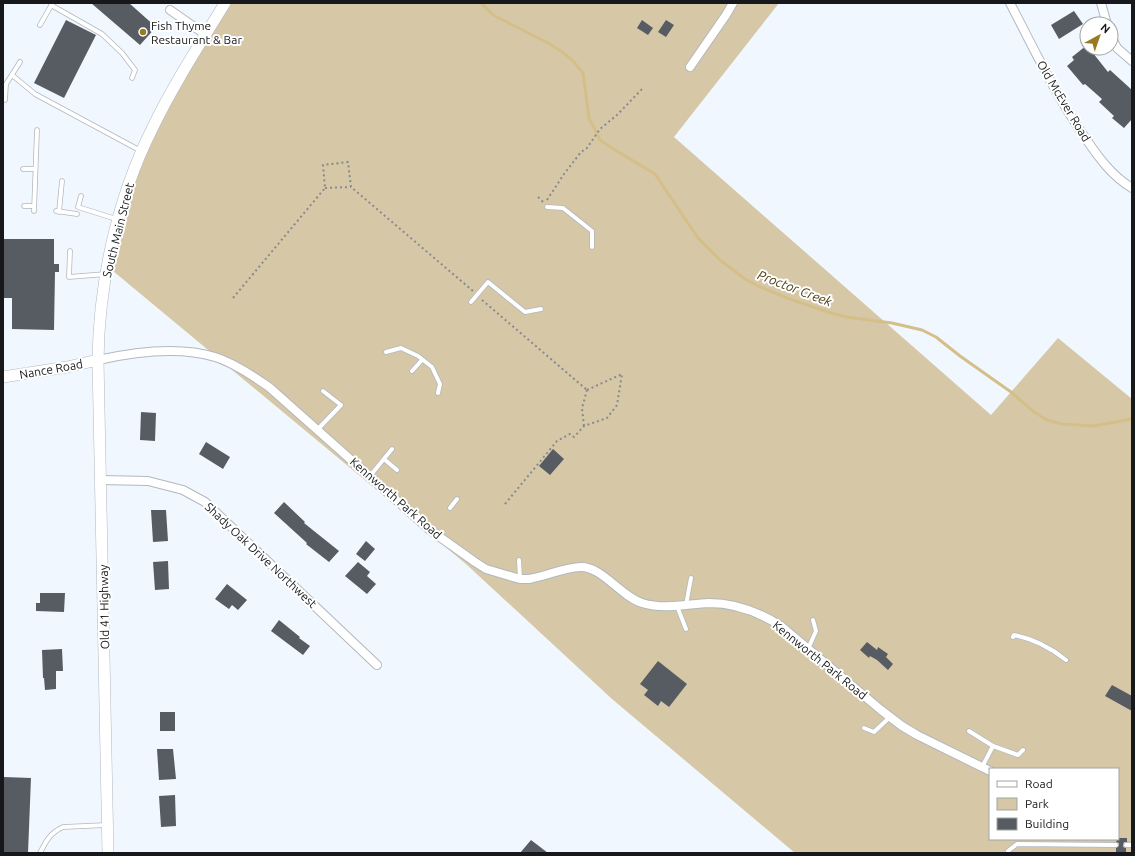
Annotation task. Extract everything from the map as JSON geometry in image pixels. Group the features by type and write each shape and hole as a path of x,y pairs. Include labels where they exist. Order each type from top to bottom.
{"main road":[{"name":"South Main Street","path":"98,360 99,332 106,274 118,219 130,179 151,129 176,84 225,3"},
{"name":"Nance Road","path":"3,377 67,367 98,360"},
{"name":"Old 41 Highway","path":"98,360 108,853"}],"street":[{"path":"690,66 733,3"},
{"name":"Old McEver Road","path":"1010,3 1051,82 1076,125 1100,159 1116,176 1132,188"},
{"path":"1101,3 1105,16"},
{"path":"170,10 206,35"},
{"path":"1119,50 1132,61"},
{"name":"Kennworth Park Road","path":"98,360 128,354 162,351 194,353 215,357 252,375 269,387 430,530 486,569 529,579 580,567 593,569 633,599 652,605 676,606 709,603 723,604 752,610 781,626 890,717 917,735 989,770"},
{"name":"Shady Oak Drive Northwest","path":"101,480 148,481 183,490 205,502 378,664"}],"lane":[{"path":"40,25 52,4 102,34 122,53 135,70 132,78"},
{"path":"5,100 6,84 20,62"},
{"path":"12,75 35,94 142,152"},
{"path":"24,206 34,209 37,130"},
{"path":"22,169 35,169"},
{"path":"62,181 58,211 77,214"},
{"path":"81,196 78,207 118,219"},
{"path":"547,207 563,208 592,231 592,247"},
{"path":"70,251 69,277 106,274"},
{"path":"471,302 488,282 525,312 541,309"},
{"path":"386,352 401,348 422,360 432,368 440,384 438,393"},
{"path":"412,371 422,360"},
{"path":"318,429 341,405 323,391"},
{"path":"370,476 392,449"},
{"path":"384,459 397,470"},
{"path":"450,508 457,499"},
{"path":"519,560 520,578"},
{"path":"686,605 692,578"},
{"path":"676,606 686,630"},
{"path":"808,649 816,631 813,620"},
{"path":"1012,637 1014,635 1028,638 1055,651 1066,660"},
{"path":"864,728 874,732 890,717"},
{"path":"969,731 992,746 1018,755 1023,750"},
{"path":"982,767 992,746"},
{"path":"40,853 47,839 63,827 107,825"},
{"path":"1077,844 1078,840"},
{"path":"1008,853 1008,851 1017,844 1116,845"},
{"path":"1126,845 1132,845"}],"path":[{"path":"538,197 545,203 581,152 587,148 600,129 617,115 644,87"},
{"path":"233,298 325,188 324,165 348,162 351,187 587,390"},
{"path":"325,188 351,187"},
{"path":"505,504 557,441 570,434 574,437 584,426 607,418 617,406 622,374 587,390 582,408 584,426"}],"green space":[{"path":"225,3 779,3 674,137 991,415 1058,338 1132,399 1132,853 795,853 612,699 466,564 113,271 128,177"}],"building":[{"path":"91,3 129,3 156,27 140,45"},
{"path":"1074,11 1079,18 1079,26 1059,39 1051,25"},
{"path":"66,20 96,35 64,98 34,83"},
{"path":"642,20 653,28 648,35 637,28"},
{"path":"666,20 674,25 666,37 658,32"},
{"path":"1079,51 1079,56 1095,56 1108,72 1110,70 1132,90 1132,119 1124,128 1112,118 1114,116 1099,102 1102,99 1085,84 1083,85 1067,66 1074,60 1072,57"},
{"path":"3,239 54,239 54,264 59,264 59,272 55,272 54,330 12,329 12,298 3,298"},
{"path":"141,412 156,413 155,441 140,440"},
{"path":"206,442 230,457 223,469 199,454"},
{"path":"553,449 564,459 550,475 539,466"},
{"path":"284,502 305,522 304,523 339,551 329,562 306,544 307,543 274,513"},
{"path":"151,510 166,510 168,541 153,542"},
{"path":"366,541 375,549 365,561 356,554"},
{"path":"168,561 169,589 155,590 153,562"},
{"path":"358,562 370,572 367,576 376,584 367,594 345,576"},
{"path":"227,584 247,600 238,610 232,605 229,609 215,599"},
{"path":"40,593 65,593 64,612 36,611 36,603 40,603"},
{"path":"279,620 310,646 303,655 271,631"},
{"path":"867,642 877,650 878,647 888,654 886,657 893,664 888,670 877,660 870,656 869,658 860,650"},
{"path":"62,649 63,671 56,671 56,689 45,690 42,650"},
{"path":"658,661 687,684 669,707 661,701 658,706 644,695 648,690 640,684"},
{"path":"1112,685 1132,696 1132,711 1105,696"},
{"path":"160,712 175,712 175,731 160,731"},
{"path":"157,749 173,749 176,779 159,780"},
{"path":"4,777 31,778 28,853 3,853"},
{"path":"175,795 176,826 161,827 159,796"},
{"path":"1119,838 1127,838 1127,842 1124,842 1123,845 1123,847 1126,848 1126,853 1116,853 1116,848 1119,843 1116,842"},
{"path":"531,840 548,853 520,853"}],"waterway":[{"name":"Proctor Creek","path":"481,3 493,15 548,43 573,61 583,73 589,118 600,140 655,174 698,238 720,260 745,279 787,298 831,313 846,317 892,323 922,330 936,337 1011,392 1034,412 1047,420 1062,424 1093,426 1132,419"}],"place":[{"name":"Fish Thyme Restaurant & Bar","path":"143,32"}]}
